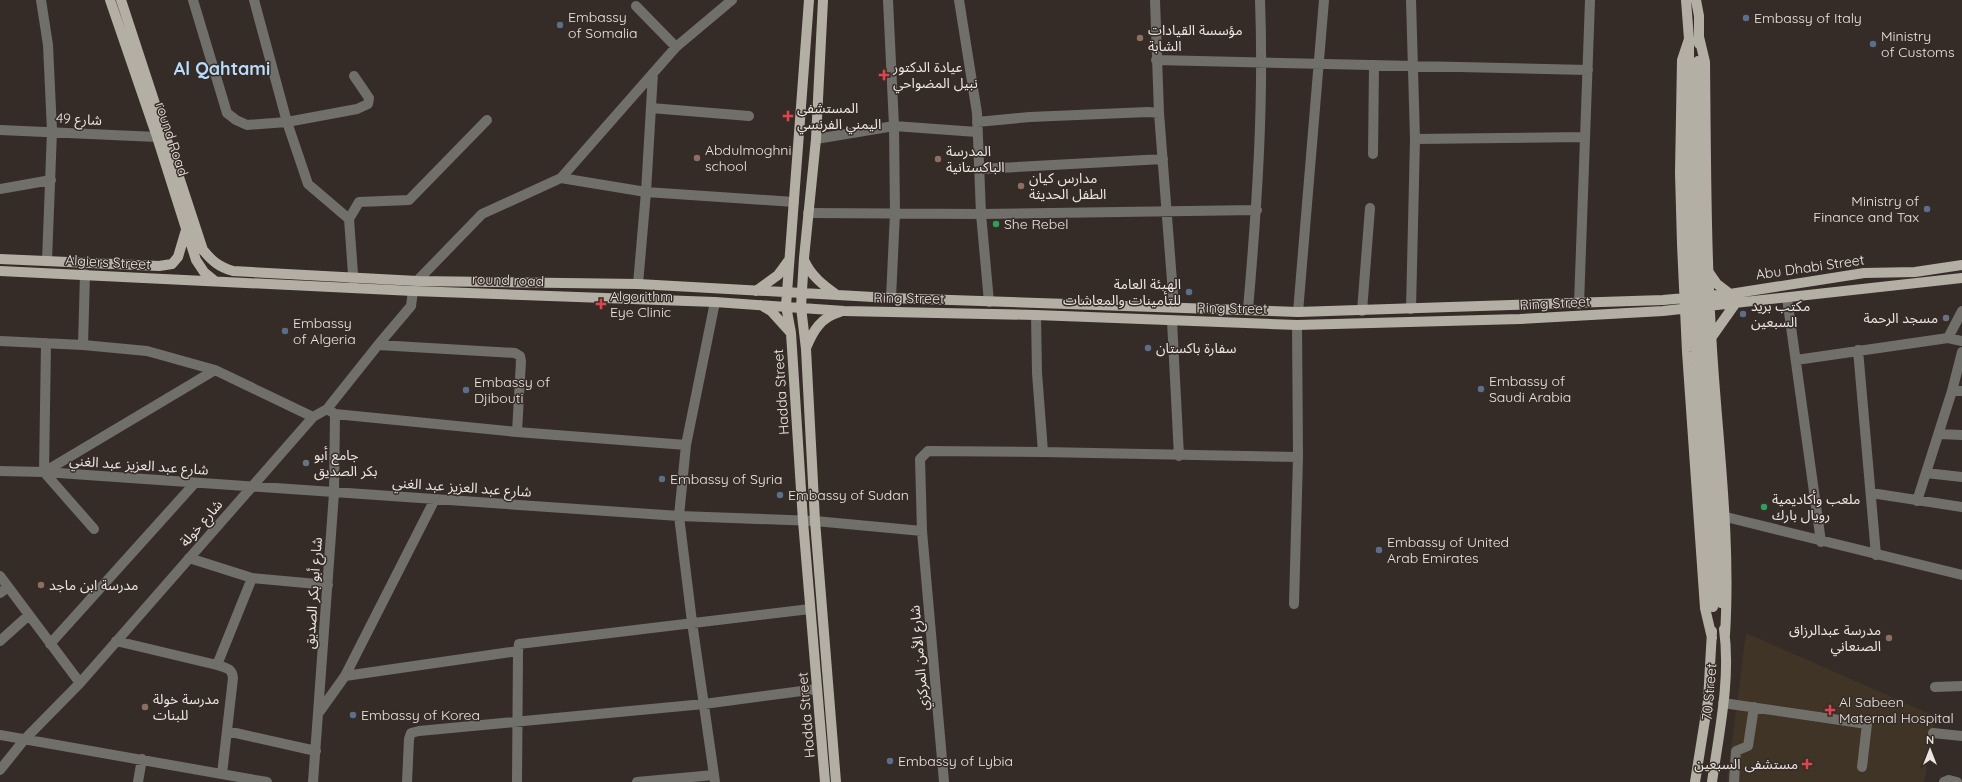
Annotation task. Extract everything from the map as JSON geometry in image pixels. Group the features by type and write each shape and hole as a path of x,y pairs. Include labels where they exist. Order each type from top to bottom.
{"main road":[{"name":"round Road","path":"110,0 143,80 203,250 211,261 220,268 233,271 352,277"},
{"name":"round Road","path":"122,0 157,137 186,230 196,260 204,272 215,281"},
{"name":"Hadda Street","path":"810,0 786,306 791,333 803,521 825,782"},
{"name":"Hadda Street","path":"823,0 816,139 808,213 801,307 806,349 815,521 836,782"},
{"path":"1686,0 1698,61 1697,173 1717,605 1712,638 1708,701 1695,782"},
{"path":"1696,0 1699,16 1694,38 1689,173 1693,300 1717,605"},
{"path":"1694,38 1705,62 1706,242 1711,338 1726,518 1727,602 1725,636"},
{"path":"1694,38 1682,60 1680,173 1683,280 1705,608 1712,638"},
{"path":"0,259 159,266 172,264 178,257 186,230"},
{"path":"1682,244 1686,252 1698,254 1704,248 1706,242"},
{"path":"756,291 778,275 790,258"},
{"path":"804,258 809,271 813,276 838,295"},
{"name":"Abu Dhabi Street","path":"1663,300 1730,294 1870,272 1915,272 1962,265"},
{"path":"1708,270 1717,284 1730,294"},
{"name":"Algiers Street","path":"0,271 215,281"},
{"path":"1884,273 1879,276 1878,279 1884,287"},
{"path":"1857,275 1863,277 1865,282 1864,286 1860,289"},
{"name":"round road","path":"352,277 417,281 638,284 802,294"},
{"name":"Abu Dhabi Street","path":"1663,311 1962,278"},
{"path":"1663,300 1680,291 1683,280"},
{"name":"round road","path":"215,281 413,291 715,302 801,307"},
{"name":"Ring Street","path":"802,294 989,302 1248,309 1298,312 1411,310 1663,300"},
{"path":"1711,338 1735,304"},
{"path":"761,305 771,311 791,333"},
{"path":"1520,318 1515,312 1517,307 1522,305"},
{"path":"1505,319 1512,314 1511,309 1508,306"},
{"name":"Ring Street","path":"801,307 844,311 1036,315 1172,321 1297,324 1505,319 1663,311"},
{"path":"806,349 816,327 833,314 844,311"},
{"path":"1663,311 1685,323"},
{"path":"1297,324 1298,312"},
{"path":"1687,352 1691,342 1700,339 1706,341 1712,349"},
{"name":"70 Street","path":"1712,782 1723,703 1725,636 1717,605"}],"street":[{"path":"41,0 48,45 52,132 47,261"},
{"path":"193,0 227,113 236,120 247,125 287,122 357,109 365,106 369,102 369,98 354,76"},
{"path":"254,0 287,122 308,184 349,219"},
{"path":"718,0 719,11"},
{"path":"417,281 482,214 561,178 654,74 676,47 732,0"},
{"path":"888,0 894,126 895,213 891,298"},
{"path":"959,0 977,122 981,214 989,302"},
{"path":"1155,0 1159,114 1168,211 1174,307"},
{"path":"1248,309 1257,210 1262,63 1260,0"},
{"path":"1298,312 1324,0"},
{"path":"1411,0 1415,139 1411,310"},
{"path":"1580,304 1584,137 1590,0"},
{"path":"636,6 676,47"},
{"path":"1156,60 1588,70"},
{"path":"1373,154 1374,65"},
{"path":"638,284 654,74"},
{"path":"651,108 748,116"},
{"path":"977,122 1030,117 1148,112 1159,114"},
{"path":"354,288 349,219 359,202 409,200 487,120"},
{"path":"816,139 894,126 977,132"},
{"name":"شارع 49","path":"0,130 157,137"},
{"path":"1415,139 1584,137"},
{"path":"980,169 1163,159"},
{"path":"561,178 646,192 794,202"},
{"path":"0,189 51,180"},
{"path":"1362,311 1370,208"},
{"path":"808,213 981,214 1257,210"},
{"path":"82,345 85,274"},
{"name":"شارع خولة","path":"0,770 24,740 80,683 313,417 331,411 378,345 411,306 413,291"},
{"path":"1787,298 1821,542"},
{"path":"636,782 715,779 692,622 679,516 686,445 715,302"},
{"path":"1948,338 1962,311"},
{"path":"1036,315 1037,373 1043,452 1179,456 1298,457"},
{"path":"1172,321 1179,456"},
{"path":"1294,604 1298,457 1297,324"},
{"path":"1796,360 1948,338 1962,341"},
{"path":"0,341 82,345 147,351 215,370 313,417"},
{"path":"46,343 44,472 94,529"},
{"path":"378,345 515,353 520,356 521,362 517,432"},
{"path":"1858,350 1872,493 1876,554"},
{"path":"1917,501 1939,434 1957,391 1962,352"},
{"path":"44,472 215,370"},
{"path":"331,411 517,432 686,445"},
{"name":"شارع أبو بكر الصديق","path":"313,782 334,493 331,411"},
{"path":"1939,434 1962,435"},
{"name":"شارع الأمن المركزي","path":"944,782 922,531 920,459 928,452 1043,452"},
{"name":"شارع عبد العزيز عبد الغني","path":"0,471 44,472 250,488 679,516 815,521 922,531"},
{"path":"1926,473 1962,477"},
{"path":"50,644 194,484"},
{"path":"1872,493 1962,507"},
{"path":"319,712 345,676 435,499"},
{"path":"1726,518 1962,575"},
{"path":"188,558 252,578 328,585"},
{"path":"0,576 4,590 29,615 80,683"},
{"path":"217,665 252,578"},
{"path":"517,782 518,644 810,609"},
{"path":"0,641 29,615"},
{"path":"116,641 217,665 229,669 232,672 233,678 222,774"},
{"path":"345,676 518,651"},
{"path":"1935,687 1962,686"},
{"path":"407,782 408,739 411,733 518,723 626,710 704,704 817,689"},
{"path":"1723,703 1867,724 1862,767"},
{"path":"1734,782 1736,751 1748,746 1754,707"},
{"path":"227,731 316,751"},
{"path":"1932,733 1962,736"},
{"path":"0,735 268,782"},
{"path":"138,782 142,759"},
{"path":"1944,782 1949,780 1956,782"}],"shaded area":[{"name":"Al Sabeen Maternal Hospital","path":"1746,633 1935,716 1924,782 1727,782"}],"place":[{"name":"Embassy of Italy","path":"1746,18"},
{"name":"Embassy of Somalia","path":"560,25"},
{"name":"مؤسسة القيادات الشابة","path":"1140,38"},
{"name":"Ministry of Customs","path":"1873,44"},
{"name":"عيادة الدكتور نبيل المضواحي","path":"884,75"},
{"name":"المستشفى اليمني الفرنسي","path":"788,116"},
{"name":"Abdulmoghni school","path":"697,158"},
{"name":"المدرسة الباكستانية","path":"938,159"},
{"name":"مدارس كيان الطفل الحديثة","path":"1021,186"},
{"name":"Ministry of Finance and Tax","path":"1927,209"},
{"name":"She Rebel","path":"996,224"},
{"name":"الهيئة العامة للتأمينات والمعاشات","path":"1189,292"},
{"name":"Algorithm Eye Clinic","path":"601,304"},
{"name":"مكتب بريد السبعين","path":"1743,314"},
{"name":"مسجد الرحمة","path":"1946,318"},
{"name":"Embassy of Algeria","path":"285,331"},
{"name":"سفارة باكستان","path":"1148,348"},
{"name":"Embassy of Saudi Arabia","path":"1481,389"},
{"name":"Embassy of Djibouti","path":"466,390"},
{"name":"جامع أبو بكر الصديق","path":"306,463"},
{"name":"Embassy of Syria","path":"662,479"},
{"name":"Embassy of Sudan","path":"780,495"},
{"name":"ملعب وأكاديمية رويال بارك","path":"1764,507"},
{"name":"Embassy of United Arab Emirates","path":"1379,550"},
{"name":"مدرسة ابن ماجد","path":"41,585"},
{"name":"مدرسة عبدالرزاق الصنعاني","path":"1889,638"},
{"name":"مدرسة خولة للبنات","path":"145,707"},
{"name":"Al Sabeen Maternal Hospital","path":"1830,710"},
{"name":"Embassy of Korea","path":"353,715"},
{"name":"Embassy of Lybia","path":"890,761"},
{"name":"مستشفى السبعين","path":"1807,764"}],"district":[{"name":"Al Qahtami","path":"222,68"}]}
